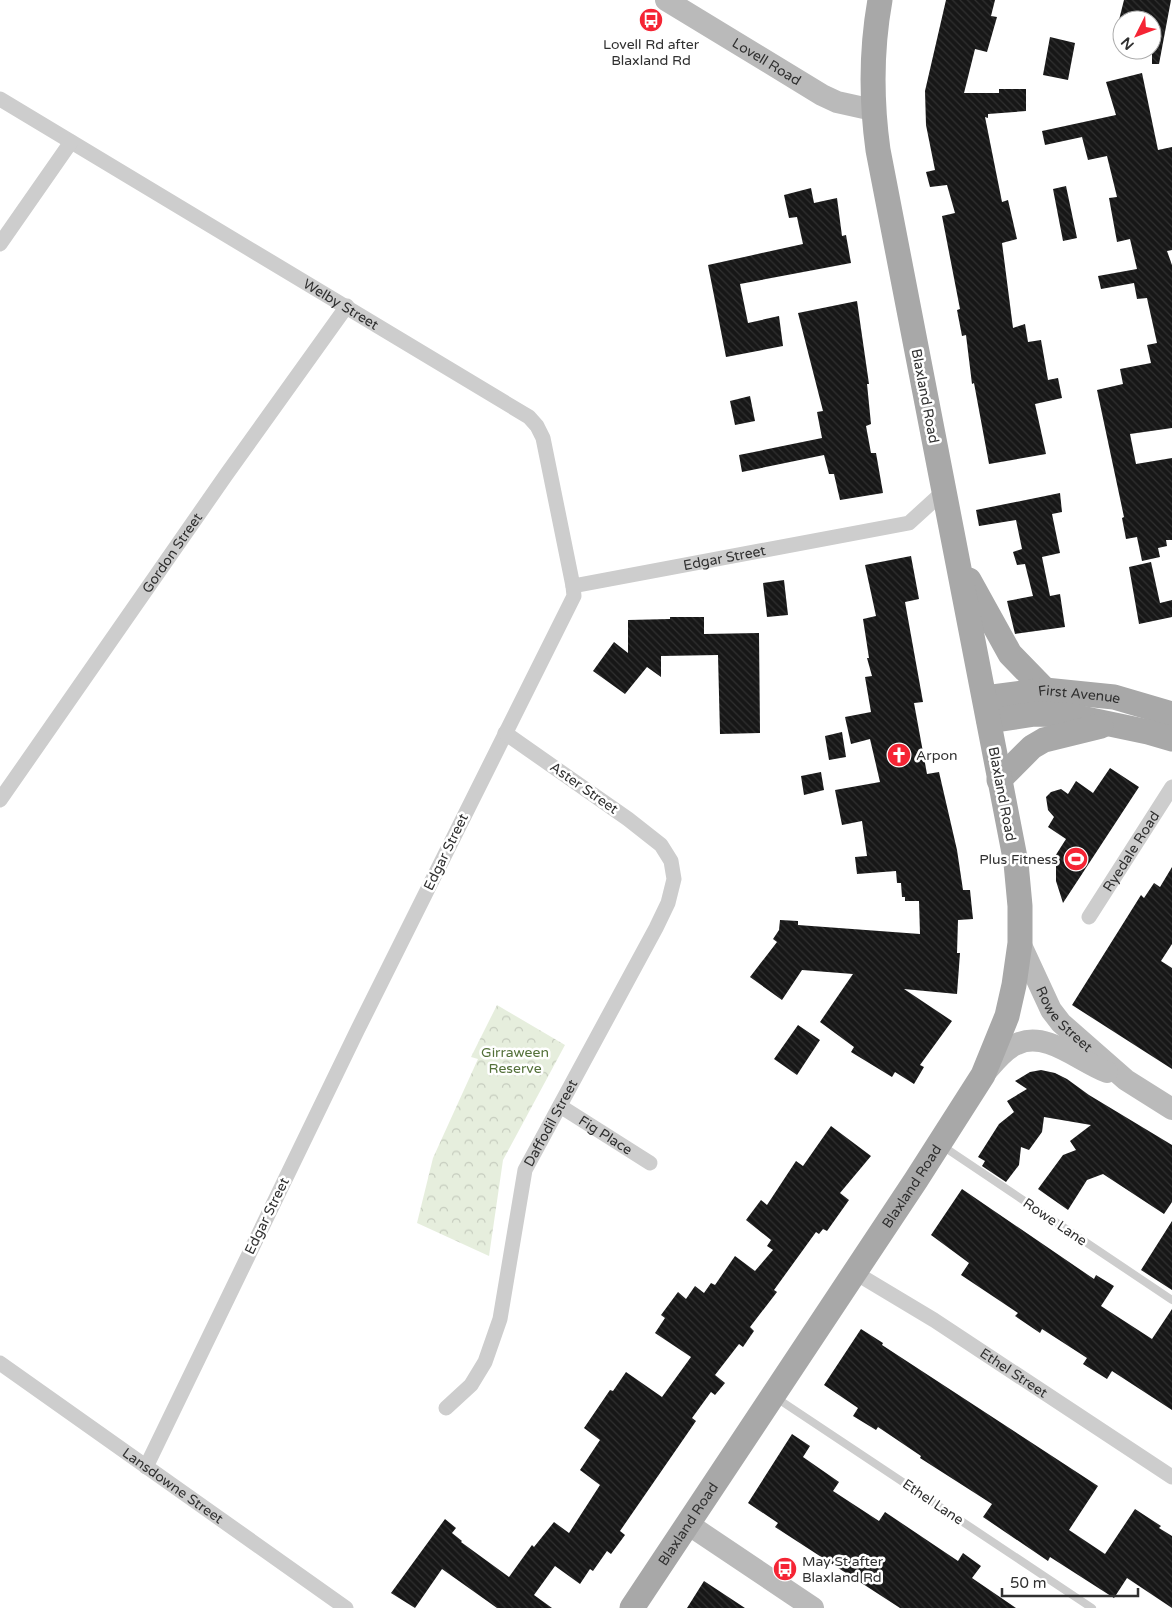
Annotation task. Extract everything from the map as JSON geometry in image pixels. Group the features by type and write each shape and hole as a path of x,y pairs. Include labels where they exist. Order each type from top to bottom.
{"main road":[{"name":"Blaxland Road","path":"632,1608 774,1396 983,1075 1007,1016 1020,943 1020,906 1016,863 878,150 873,110 872,69 880,0"},
{"path":"955,554 1010,654 1017,664 1045,690"},
{"name":"First Avenue","path":"986,710 1045,690 1114,697 1172,714"},
{"name":"First Avenue","path":"986,710 1067,715 1172,739"},
{"path":"999,780 1032,747 1044,740 1108,724"}],"street":[{"name":"Lovell Road","path":"666,0 822,95 837,102 873,110"},
{"name":"Welby Street","path":"0,100 520,411 537,426 542,438 573,586"},
{"path":"0,244 71,142"},
{"name":"Gordon Street","path":"0,800 226,475 347,306"},
{"name":"Edgar Street","path":"146,1466 357,1031 574,596 573,586 909,523 943,492"},
{"name":"Aster Street","path":"505,734 628,819 661,845"},
{"name":"Ryedale Road","path":"1089,916 1172,787"},
{"name":"Daffodil Street","path":"446,1408 471,1385 485,1362 500,1319 525,1170 668,903 674,879 671,861 661,845"},
{"name":"Rowe Street","path":"1020,943 1052,1010 1061,1023 1126,1080 1172,1109"},
{"name":"Rowe Street","path":"983,1075 1004,1053 1017,1044 1031,1041 1050,1043 1093,1067 1126,1080"},
{"name":"Fig Place","path":"560,1106 650,1162"},
{"name":"Ethel Street","path":"854,1272 934,1320 1172,1477"},
{"name":"Lansdowne Street","path":"0,1364 346,1608"},
{"path":"688,1524 813,1608"}],"lane":[{"name":"Rowe Lane","path":"939,1144 1172,1300"},
{"name":"Ethel Lane","path":"774,1396 1092,1608"}],"green space":[{"name":"Girraween Reserve","path":"497,1005 565,1045 503,1160 489,1256 417,1223 433,1158 478,1059 471,1057"}],"building":[{"path":"946,0 995,0 991,16 997,17 987,52 975,49 964,93 999,93 999,89 1026,89 1026,111 988,114 988,118 985,117 1002,202 1008,200 1017,239 1002,243 1013,328 1025,324 1028,342 1041,340 1048,380 1058,378 1062,398 1035,404 1046,454 989,464 974,383 972,384 966,335 962,336 957,310 960,309 942,216 955,213 947,185 930,187 926,172 935,170 926,125 925,91"},
{"path":"1124,0 1171,0 1162,48 1162,10 1122,10"},
{"path":"1050,37 1075,43 1068,80 1043,75"},
{"path":"1152,60 1160,60 1159,64 1152,64"},
{"path":"1142,73 1158,150 1172,147 1172,250 1167,251 1172,265 1172,428 1130,434 1136,464 1172,458 1172,540 1166,540 1167,546 1158,548 1160,557 1142,561 1137,537 1126,539 1122,518 1124,517 1097,390 1123,384 1120,369 1151,363 1147,345 1157,343 1147,298 1137,299 1134,283 1101,289 1098,276 1137,269 1130,239 1117,242 1109,198 1117,197 1107,156 1088,160 1082,137 1045,145 1042,131 1116,115 1106,82"},
{"path":"1066,186 1077,238 1063,241 1053,189"},
{"path":"811,188 814,203 837,198 842,236 846,235 851,263 740,284 748,323 779,316 783,346 726,357 708,265 803,244 797,217 789,218 784,195"},
{"path":"857,301 869,384 867,384 871,424 866,426 871,453 876,453 883,493 840,500 834,474 829,474 824,455 742,472 739,455 822,438 817,412 823,411 798,313"},
{"path":"750,396 755,421 735,425 730,401"},
{"path":"1060,493 1062,512 1052,514 1060,553 1042,557 1050,596 1060,594 1065,627 1015,634 1007,601 1033,596 1025,564 1017,565 1013,552 1022,549 1016,520 979,526 976,510"},
{"path":"911,556 919,599 905,602 923,702 914,703 927,774 939,772 957,850 963,890 970,890 973,919 958,920 957,953 960,953 957,994 904,989 952,1021 920,1065 924,1067 914,1084 895,1072 892,1077 851,1052 854,1047 820,1022 853,974 802,970 782,1000 750,977 777,942 773,939 779,930 780,920 798,921 798,925 920,934 919,901 905,901 905,897 902,897 901,883 897,883 896,871 857,874 855,857 867,856 862,821 842,825 835,790 880,782 870,739 851,744 845,717 871,712 865,677 872,676 867,658 869,658 863,619 876,616 865,565"},
{"path":"1151,562 1160,603 1172,600 1172,617 1139,624 1129,567"},
{"path":"784,580 788,615 767,617 763,583"},
{"path":"670,617 704,617 704,634 759,633 760,733 720,734 718,655 661,656 661,677 647,667 625,694 593,671 614,642 628,653 628,620 670,619"},
{"path":"842,732 846,757 829,760 825,736"},
{"path":"1110,768 1139,787 1063,903 1056,881 1056,863 1052,861 1066,839 1048,827 1054,817 1048,810 1046,797 1051,792 1061,789 1068,794 1076,781 1093,793"},
{"path":"821,772 824,790 804,795 801,776"},
{"path":"1172,867 1172,944 1161,961 1172,968 1172,1069 1072,1005 1141,895 1144,898 1154,883 1160,887"},
{"path":"798,1025 820,1040 797,1075 774,1059"},
{"path":"1041,1070 1055,1073 1067,1079 1089,1095 1172,1145 1172,1202 1164,1214 1103,1174 1087,1180 1068,1210 1038,1189 1063,1155 1076,1150 1070,1141 1091,1125 1044,1117 1042,1132 1029,1150 1021,1147 1019,1165 1006,1182 982,1166 985,1161 978,1157 999,1124 1014,1112 1007,1101 1027,1089 1015,1081 1030,1072"},
{"path":"831,1126 871,1156 840,1193 849,1200 827,1231 823,1229 819,1234 816,1232 774,1290 777,1292 750,1327 754,1331 743,1347 739,1344 715,1375 725,1383 715,1395 711,1392 692,1418 696,1421 620,1531 625,1535 611,1554 607,1551 593,1571 590,1569 580,1584 555,1566 534,1595 552,1608 497,1608 442,1569 415,1608 391,1593 445,1519 456,1528 452,1533 461,1542 509,1577 532,1545 534,1547 554,1522 569,1533 600,1485 580,1470 600,1440 584,1428 610,1390 613,1391 626,1372 662,1397 691,1357 655,1333 665,1318 661,1315 678,1292 686,1299 695,1286 704,1293 711,1283 715,1285 735,1256 755,1271 773,1250 767,1246 771,1240 746,1220 761,1200 767,1205 796,1161 803,1166"},
{"path":"962,1189 1094,1279 1096,1275 1114,1286 1101,1306 1152,1339 1172,1309 1172,1410 1112,1371 1107,1379 1083,1364 1087,1358 1042,1329 1040,1333 1015,1316 1018,1313 961,1275 969,1263 931,1235"},
{"path":"1172,1221 1172,1290 1141,1270"},
{"path":"861,1329 883,1343 882,1345 1098,1486 1069,1530 1105,1554 1135,1509 1161,1526 1159,1528 1172,1536 1172,1608 1127,1578 1114,1598 1050,1557 1048,1561 983,1517 992,1504 920,1458 921,1456 878,1427 876,1430 853,1416 858,1408 824,1385"},
{"path":"792,1434 810,1446 803,1457 839,1482 833,1491 879,1521 885,1512 958,1561 963,1553 981,1566 972,1578 1016,1608 900,1608 775,1527 778,1523 748,1503"},
{"path":"704,1581 745,1608 687,1608"}],"place":[{"name":"Lovell Rd after Blaxland Rd","path":"651,20"},
{"name":"Arpon","path":"899,755"},
{"name":"Plus Fitness","path":"1076,859"},
{"name":"May St after Blaxland Rd","path":"785,1569"}]}
